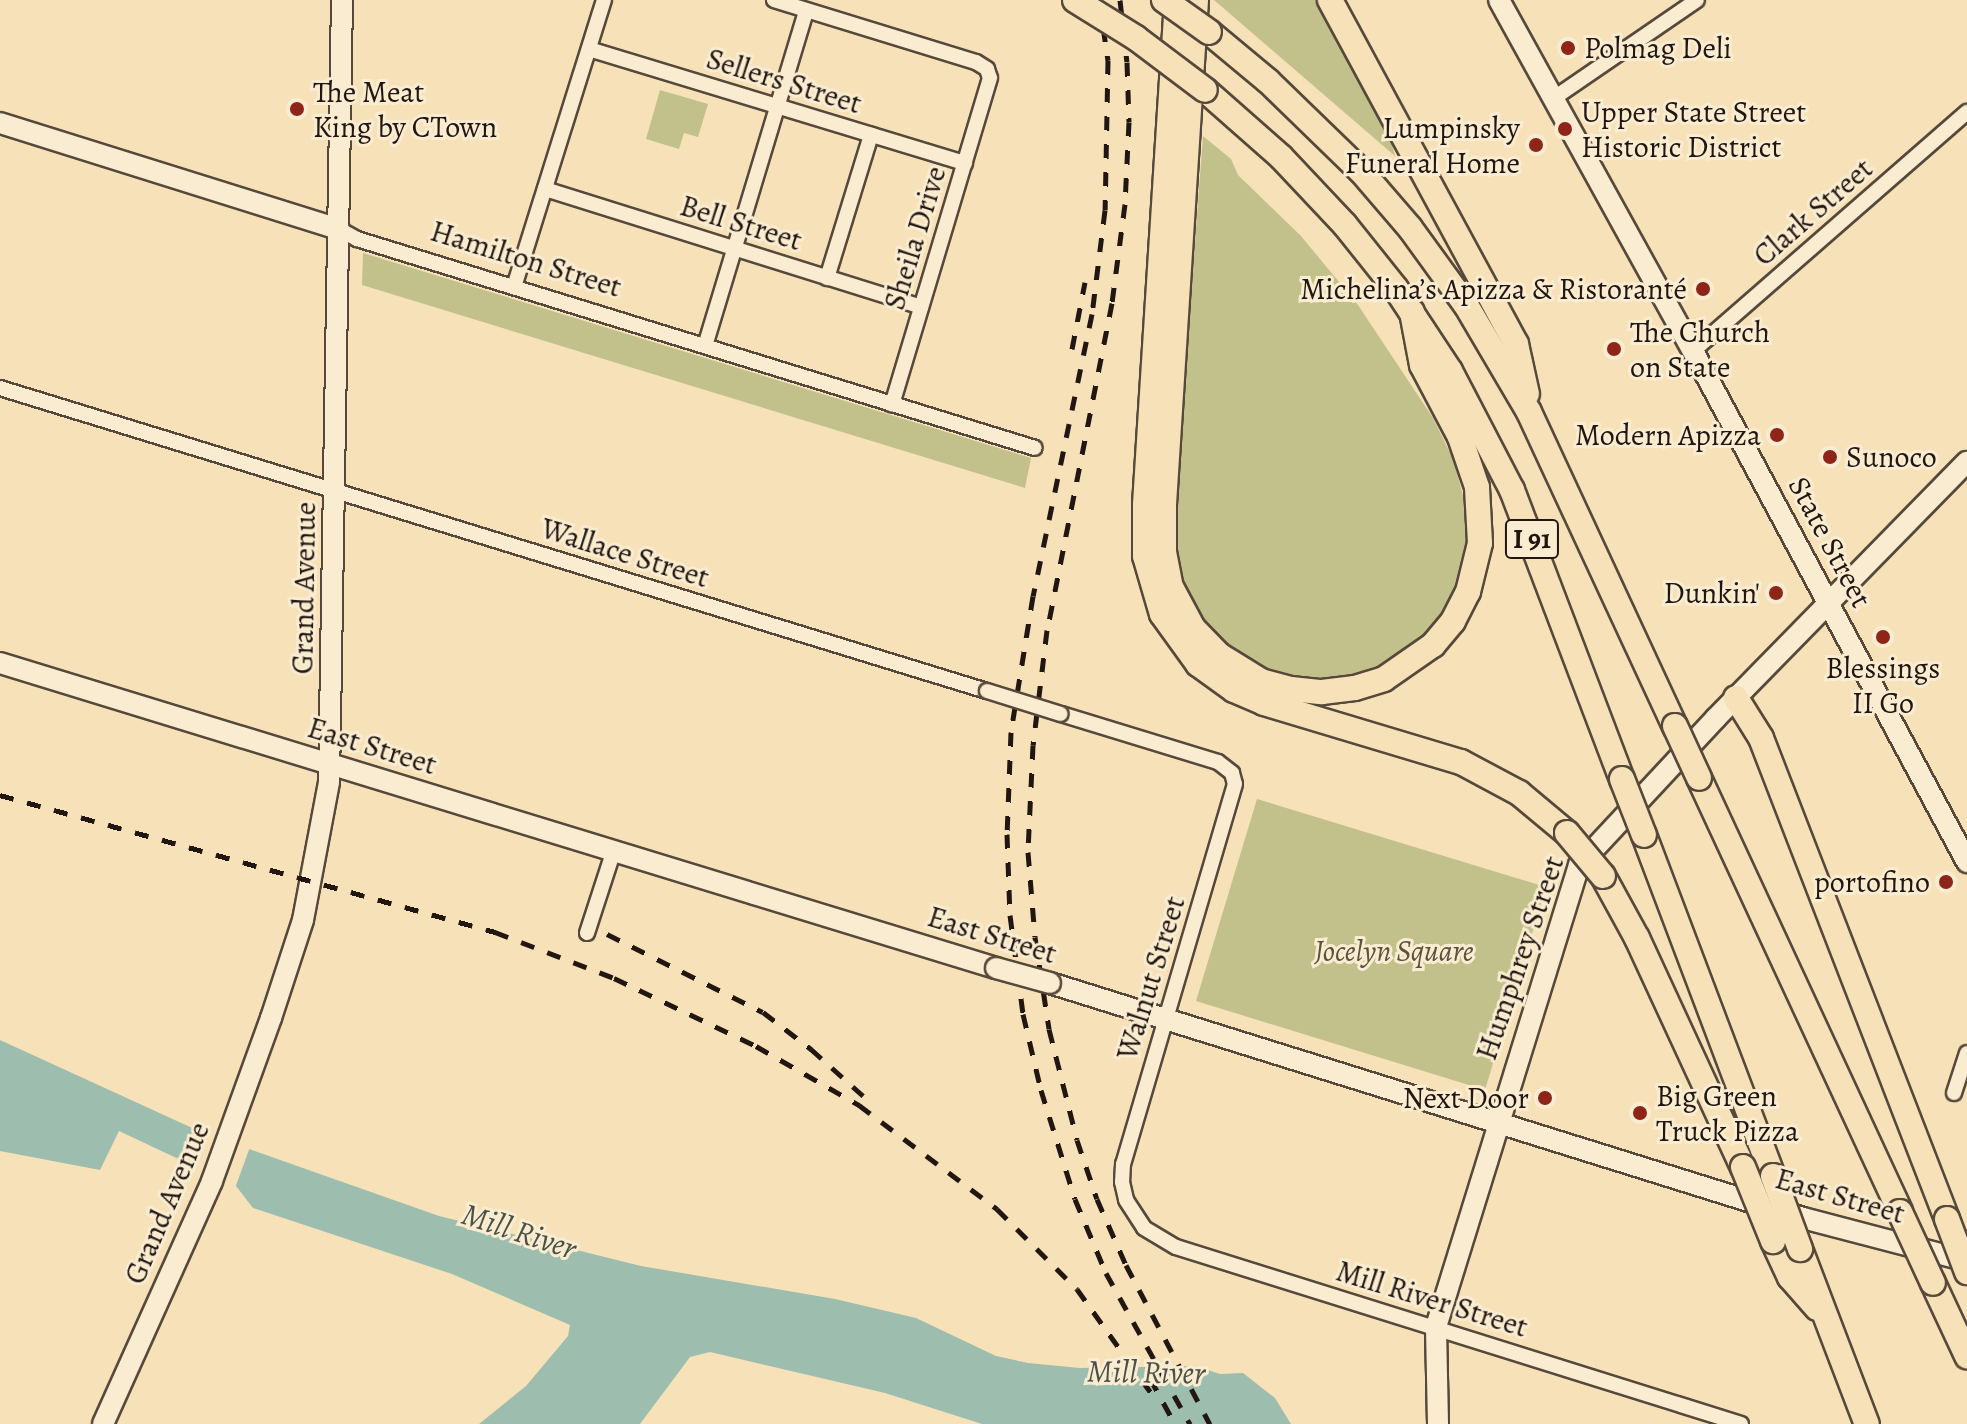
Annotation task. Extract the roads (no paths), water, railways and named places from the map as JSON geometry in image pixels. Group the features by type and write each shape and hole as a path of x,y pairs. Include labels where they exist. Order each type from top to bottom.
{"highway":[{"name":"I 91","path":"1075,0 1136,38 1205,90 1316,193 1367,252 1412,312 1456,382 1497,457 1867,1424"},
{"name":"I 91","path":"1164,0 1209,32 1306,116 1410,228 1466,305 1529,412 1967,1356"},
{"path":"1164,0 1173,52"},
{"path":"1177,0 1144,530 1147,571 1162,614 1186,651 1234,690 1264,703 1461,762 1519,793 1567,833 1603,876 1637,938 1743,1167 1790,1277 1827,1319"},
{"path":"1196,0 1164,504 1164,552 1171,587 1193,628 1219,655 1261,681 1291,689 1322,692 1355,688 1384,679 1433,645 1453,621 1468,592 1480,543 1477,487 1460,437 1422,365 1412,312"},
{"path":"1330,0 1516,344 1529,412"},
{"path":"1736,698 1761,738 1967,1272"}],"main road":[{"name":"Grand Avenue","path":"103,1424 212,1181 229,1136 303,920 330,764 342,0"},
{"name":"State Street","path":"1499,0 1693,351 1967,862"},
{"name":"Hamilton Street","path":"0,123 339,229"},
{"name":"Humphrey Street","path":"1438,1424 1436,1327 1579,865 1736,698 1967,462"},
{"name":"East Street","path":"0,663 1050,983 1833,1227 1967,1261"}],"street":[{"path":"514,287 604,0"},
{"path":"705,346 806,11 774,0"},
{"path":"1554,98 1697,0"},
{"name":"Sheila Drive","path":"806,11 976,62 987,69 989,86 892,405"},
{"name":"Sellers Street","path":"589,49 965,163"},
{"name":"Clark Street","path":"1693,351 1967,112"},
{"path":"827,278 871,135"},
{"name":"Bell Street","path":"545,189 921,307"},
{"name":"Hamilton Street","path":"339,229 357,239 1035,448"},
{"name":"Wallace Street","path":"0,388 1218,762 1232,773"},
{"name":"Walnut Street","path":"1126,1200 1122,1182 1123,1164 1234,794 1232,773"},
{"path":"587,933 614,850"},
{"path":"1954,1093 1967,1053"},
{"name":"Mill River Street","path":"1126,1200 1144,1228 1159,1240 1741,1424"}],"water":[{"name":"Mill River","path":"0,1040 201,1132 439,1216 641,1266 835,1299 916,1318 996,1356 1028,1363 1080,1368 1196,1366 1220,1374 1243,1373 1275,1398 1291,1424 982,1424 885,1393 710,1352 690,1357 640,1424 479,1424 526,1386 568,1336 570,1325 452,1274 253,1208 236,1186 119,1131 100,1170 0,1151"}],"railway":[{"path":"1099,0 1108,60 1105,210 1092,314 1033,596 1011,732 1007,834 1010,915 1023,1014 1041,1090 1075,1199 1106,1273 1190,1424"},
{"path":"1120,0 1127,62 1129,122 1125,204 1112,303 1047,630 1033,745 1028,852 1035,937 1049,1029 1077,1140 1097,1199 1126,1265 1210,1424"},
{"path":"1072,349 1085,282"},
{"path":"0,795 495,932 614,978 756,1046 859,1105 997,1209 1077,1289 1152,1394"},
{"path":"607,934 763,1012 811,1049 870,1102"},
{"path":"1150,1378 1175,1424"}],"place":[{"name":"Polmag Deli","path":"1568,48"},
{"name":"The Meat King by CTown","path":"297,109"},
{"name":"Upper State Street Historic District","path":"1565,129"},
{"name":"Lumpinsky Funeral Home","path":"1536,145"},
{"name":"Michelina’s Apizza & Ristoranté","path":"1703,289"},
{"name":"The Church on State","path":"1614,349"},
{"name":"Modern Apizza","path":"1777,435"},
{"name":"Sunoco","path":"1830,457"},
{"name":"Dunkin'","path":"1776,593"},
{"name":"Blessings II Go","path":"1883,637"},
{"name":"portofino","path":"1946,882"},
{"name":"Next Door","path":"1545,1098"},
{"name":"Big Green Truck Pizza","path":"1640,1113"}],"park label":[{"name":"Jocelyn Square","path":"1394,951"}]}
